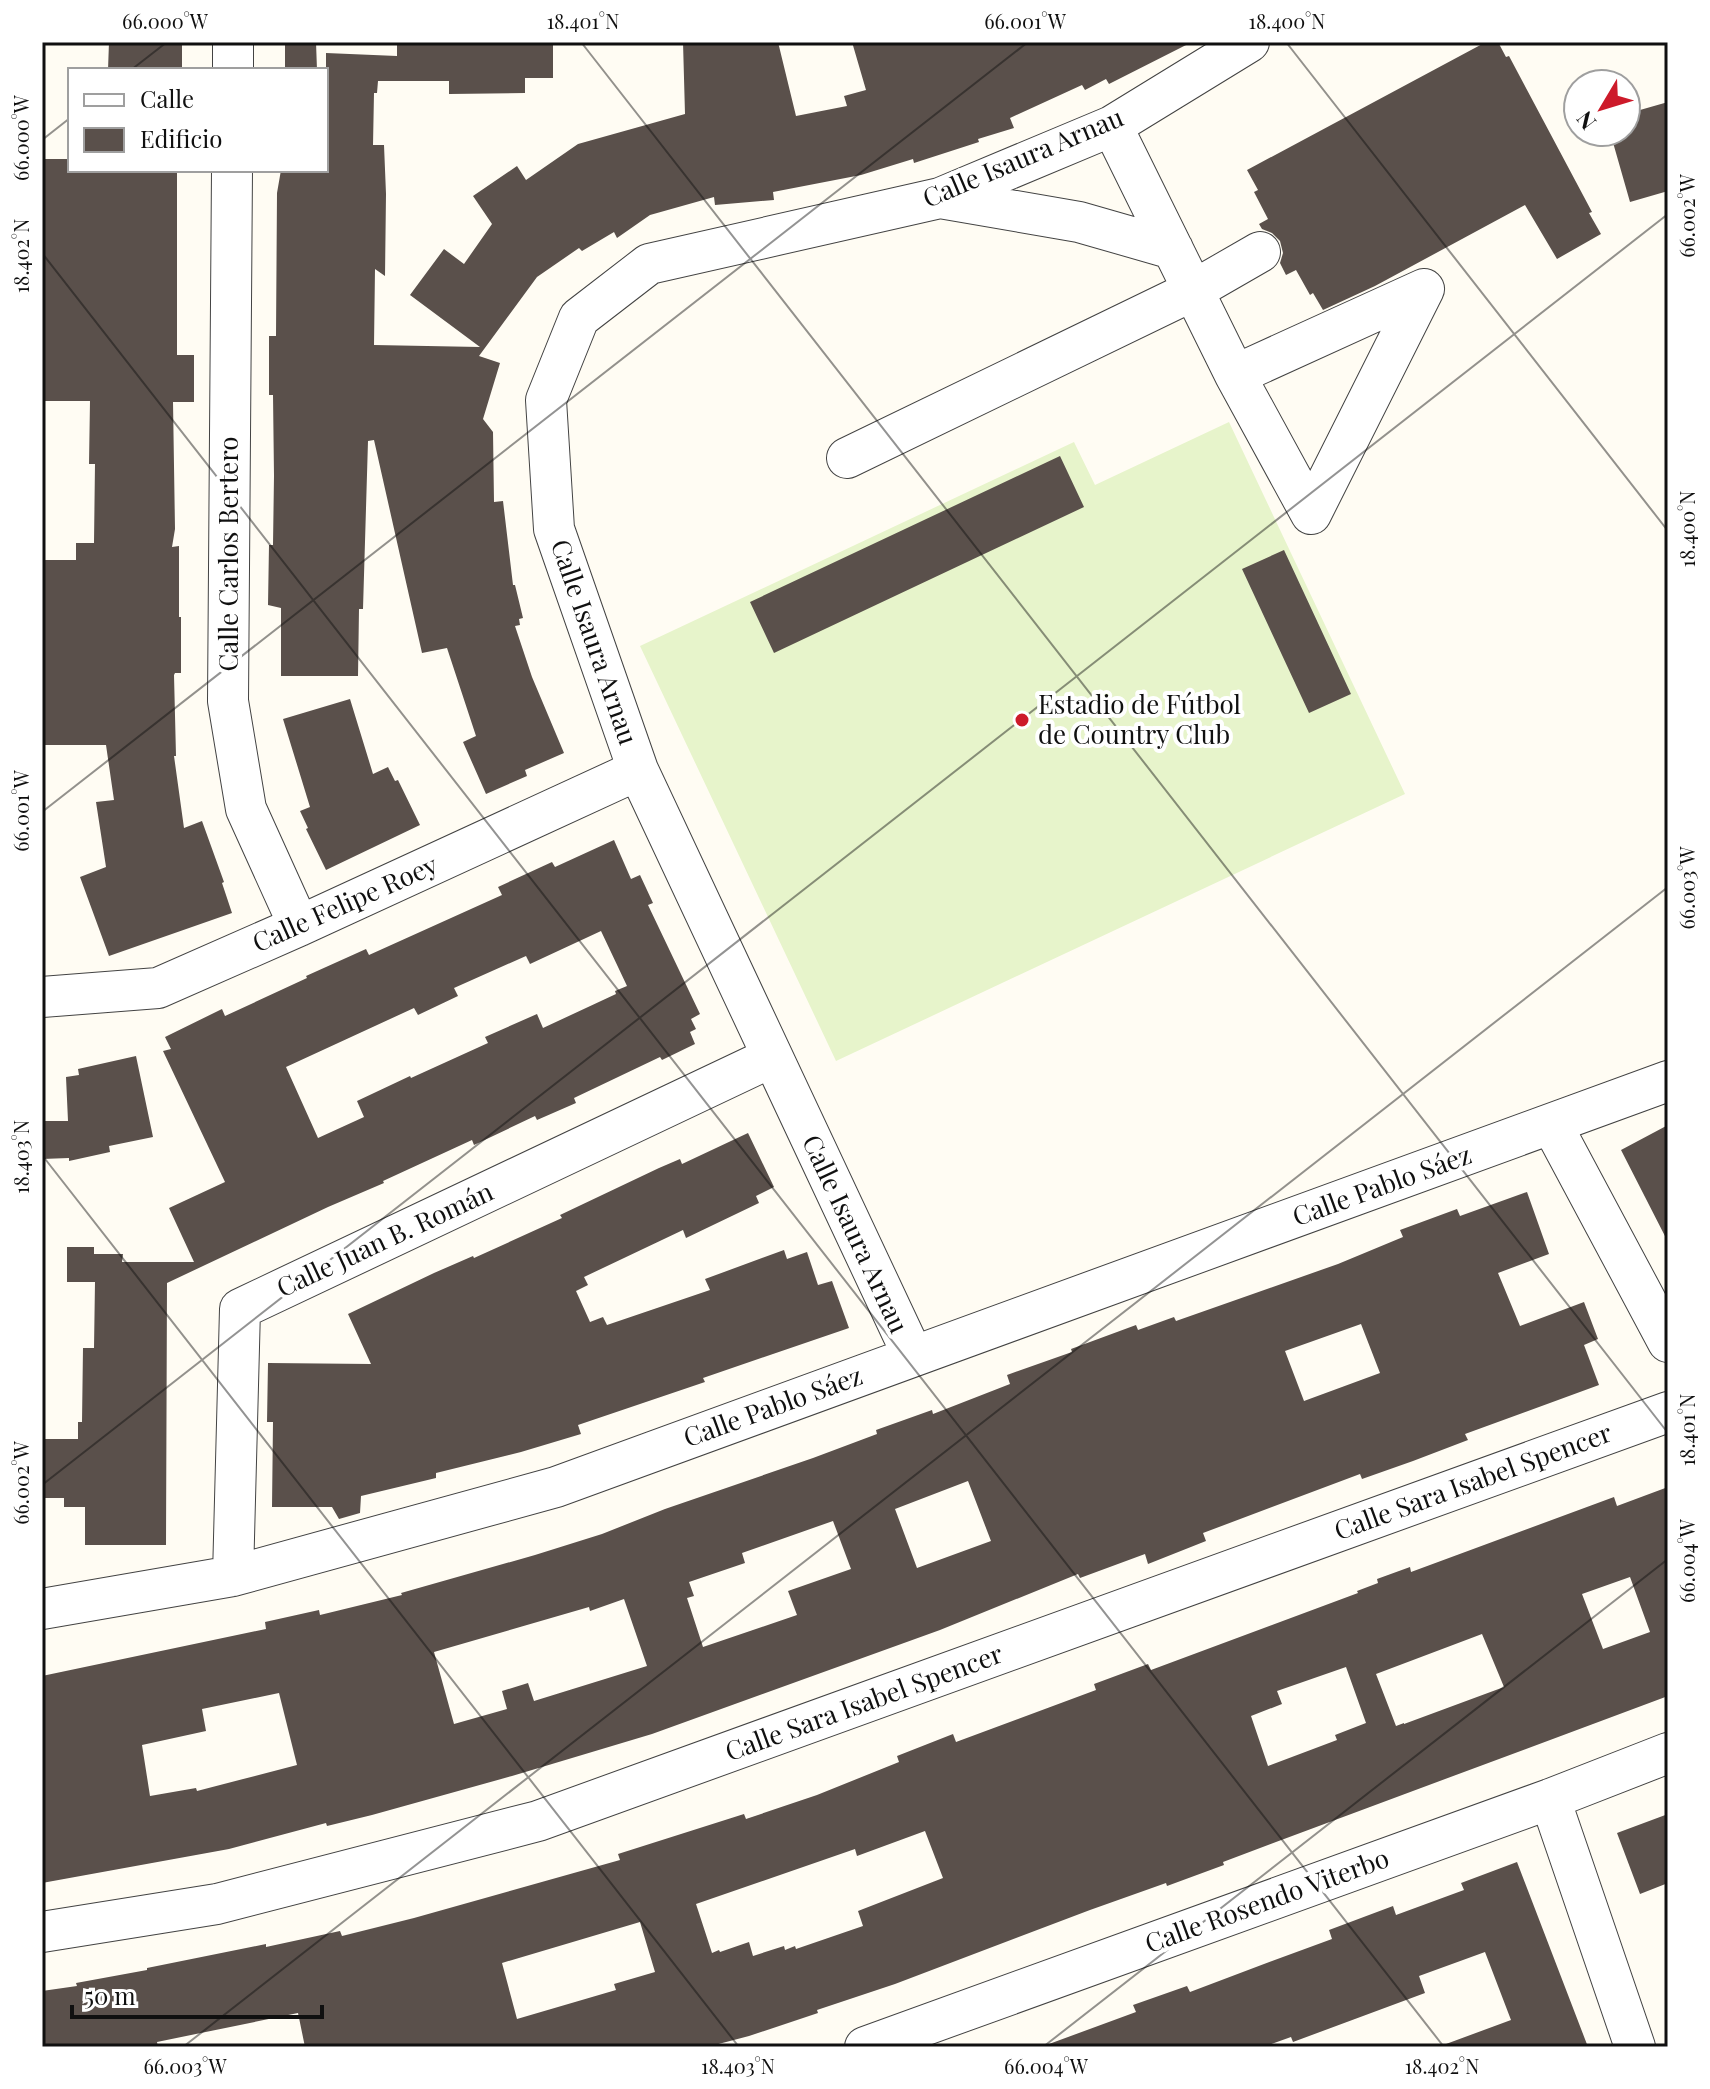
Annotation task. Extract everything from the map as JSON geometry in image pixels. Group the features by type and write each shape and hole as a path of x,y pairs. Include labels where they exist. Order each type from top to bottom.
{"street":[{"path":"233,42 233,68"},
{"name":"Calle Isaura Arnau","path":"913,1356 638,770 554,529 546,400 579,318 649,264 940,198 1112,126 1249,42"},
{"path":"1112,126 1235,375 1311,514 1424,289 1235,375"},
{"name":"Calle Carlos Bertero","path":"232,172 228,701 246,809 299,926"},
{"path":"940,198 1079,222 1173,249"},
{"path":"847,458 1194,290 1260,252"},
{"name":"Calle Felipe Roey","path":"42,997 158,988 638,770"},
{"name":"Calle Juan B. Román","path":"233,1576 240,1309 772,1057"},
{"name":"Calle Pablo Sáez","path":"42,1609 233,1576 556,1487 1668,1081"},
{"path":"1552,1125 1668,1342"},
{"name":"Calle Sara Isabel Spencer","path":"42,1932 217,1904 538,1821 1668,1412"},
{"name":"Calle Rosendo Viterbo","path":"865,2047 1550,1799 1668,1753"},
{"path":"1550,1799 1635,2047"}],"green space":[{"name":"Estadio de Fútbol de Country Club","path":"1229,422 1405,794 836,1061 640,646 1074,442 1095,485"}],"building":[{"path":"109,42 182,42 182,68 108,68"},
{"path":"285,42 316,42 317,68 285,68"},
{"path":"397,42 553,42 553,78 525,78 525,93 449,94 449,81 378,81 377,93 374,93 373,145 384,145 386,194 385,276 375,269 374,345 480,347 410,295 444,249 464,264 492,224 473,196 517,166 526,180 578,144 685,114 683,42 778,42 796,116 847,106 844,96 866,90 852,42 1192,42 1109,84 1106,79 1085,90 1082,85 1010,118 1014,128 978,139 979,142 914,163 913,159 861,175 773,192 774,200 715,205 714,197 650,215 617,238 614,232 582,251 579,248 537,277 479,356 500,363 483,419 493,432 494,502 503,501 513,585 523,618 519,619 520,625 515,626 532,677 564,753 525,770 527,776 486,794 463,742 476,736 447,648 422,653 374,440 368,441 358,676 281,676 281,608 268,605 274,476 269,336 276,336 277,193 281,172 328,172 326,53 397,56"},
{"path":"1486,42 1498,42 1506,57 1509,56 1601,234 1557,259 1525,205 1375,286 1323,310 1296,270 1286,275 1280,263 1283,253 1280,241 1259,224 1268,219 1247,170"},
{"path":"1668,102 1668,191 1630,202 1615,148 1642,148 1642,109"},
{"path":"42,159 68,159 68,172 177,172 177,355 194,355 194,402 173,402 175,529 172,547 179,546 181,617 181,673 174,675 174,756 184,828 202,821 232,913 109,956 80,877 106,867 96,802 114,800 106,745 42,745 42,560 76,560 76,543 94,543 95,464 89,464 90,401 42,401"},
{"path":"1060,456 1084,507 774,653 750,602"},
{"path":"1284,550 1351,694 1309,713 1242,569"},
{"path":"350,699 373,774 388,767 395,781 398,780 420,825 326,870 300,811 310,807 283,719"},
{"path":"614,840 631,879 640,875 653,903 648,905 700,1014 691,1019 696,1029 690,1032 695,1044 574,1098 576,1103 537,1120 535,1116 474,1145 472,1140 167,1283 166,1545 85,1545 85,1507 64,1507 64,1498 42,1498 42,1439 78,1439 78,1422 82,1422 83,1348 94,1348 95,1282 67,1282 67,1247 94,1247 94,1254 123,1254 122,1262 194,1262 169,1208 225,1182 163,1051 171,1049 165,1037 222,1009 225,1016 366,949 369,955 502,895 498,887 552,862 555,867","holes":["601,931 627,986 543,1028 537,1014 485,1037 488,1043 357,1101 364,1117 318,1138 286,1067 414,1008 418,1015 458,996 454,988 526,956 530,964"]},
{"path":"136,1056 153,1137 109,1146 110,1152 69,1161 69,1158 42,1159 42,1121 68,1121 66,1077 79,1075 78,1069"},
{"path":"1668,1125 1668,1242 1621,1150"},
{"path":"748,1133 774,1187 756,1196 759,1203 686,1238 683,1230 584,1277 588,1285 576,1291 590,1322 603,1317 607,1325 710,1290 705,1279 784,1250 787,1259 807,1252 818,1285 832,1281 849,1328 578,1425 581,1434 436,1473 436,1478 361,1496 360,1513 339,1519 332,1507 272,1507 273,1422 267,1422 268,1363 371,1364 348,1314 562,1218 560,1215 659,1168 680,1159 682,1164"},
{"path":"1527,1192 1549,1254 1498,1273 1520,1326 1584,1302 1598,1339 1584,1345 1599,1385 1465,1434 1468,1440 1413,1461 1362,1479 1360,1474 1203,1533 1206,1541 1148,1564 1145,1554 1080,1578 1078,1574 940,1630 652,1734 327,1826 326,1823 229,1849 42,1883 42,1676 266,1629 265,1622 319,1610 320,1615 402,1595 602,1534 877,1434 876,1430 932,1410 933,1414 1010,1384 1007,1375 1072,1352 1071,1349 1136,1325 1138,1330 1174,1317 1176,1321 1338,1264 1403,1237 1400,1230 1457,1209 1460,1216","holes":["1361,1324 1380,1373 1304,1401 1285,1351","968,1481 991,1541 917,1568 895,1509","833,1521 851,1569 788,1591 797,1615 703,1647 687,1598 694,1596 689,1582 745,1563 742,1553","624,1599 647,1666 534,1701 528,1683 502,1691 507,1709 454,1724 434,1652 589,1607 590,1611","279,1693 297,1765 197,1791 196,1788 150,1796 142,1745 206,1731 202,1709"]},
{"path":"1668,1487 1668,1696 1223,1862 1224,1865 1090,1910 895,1984 817,2010 818,2013 707,2047 305,2047 298,2013 157,2042 158,2047 42,2047 42,1991 266,1944 266,1947 340,1931 342,1936 620,1860 618,1854 744,1814 746,1819 817,1795 899,1762 897,1756 953,1734 956,1742 1096,1690 1094,1684 1148,1664 1151,1670 1358,1593 1378,1583 1377,1579 1410,1567 1411,1572 1614,1497 1617,1506","holes":["1630,1577 1650,1632 1603,1649 1582,1594","1482,1634 1504,1687 1396,1726 1376,1674","1346,1667 1366,1723 1335,1735 1337,1740 1268,1766 1251,1716 1282,1704 1277,1691","925,1831 943,1878 858,1911 863,1926 796,1949 795,1946 785,1950 784,1946 753,1956 749,1942 712,1953 696,1904 855,1849 857,1856","640,1922 655,1972 614,1984 616,1990 517,2019 502,1963"]},
{"path":"1668,1814 1668,1883 1640,1894 1617,1833"},
{"path":"1517,1862 1588,2047 1447,2047 1446,2044 1511,2020 1485,1952 1419,1976 1425,1993 1293,2042 1291,2037 1263,2047 1049,2047 1049,2044 1136,2012 1133,2005 1187,1986 1190,1992 1332,1939 1329,1930 1393,1906 1396,1915 1464,1890 1461,1883"}],"place":[{"name":"Estadio de Fútbol de Country Club","path":"1022,720"}]}
